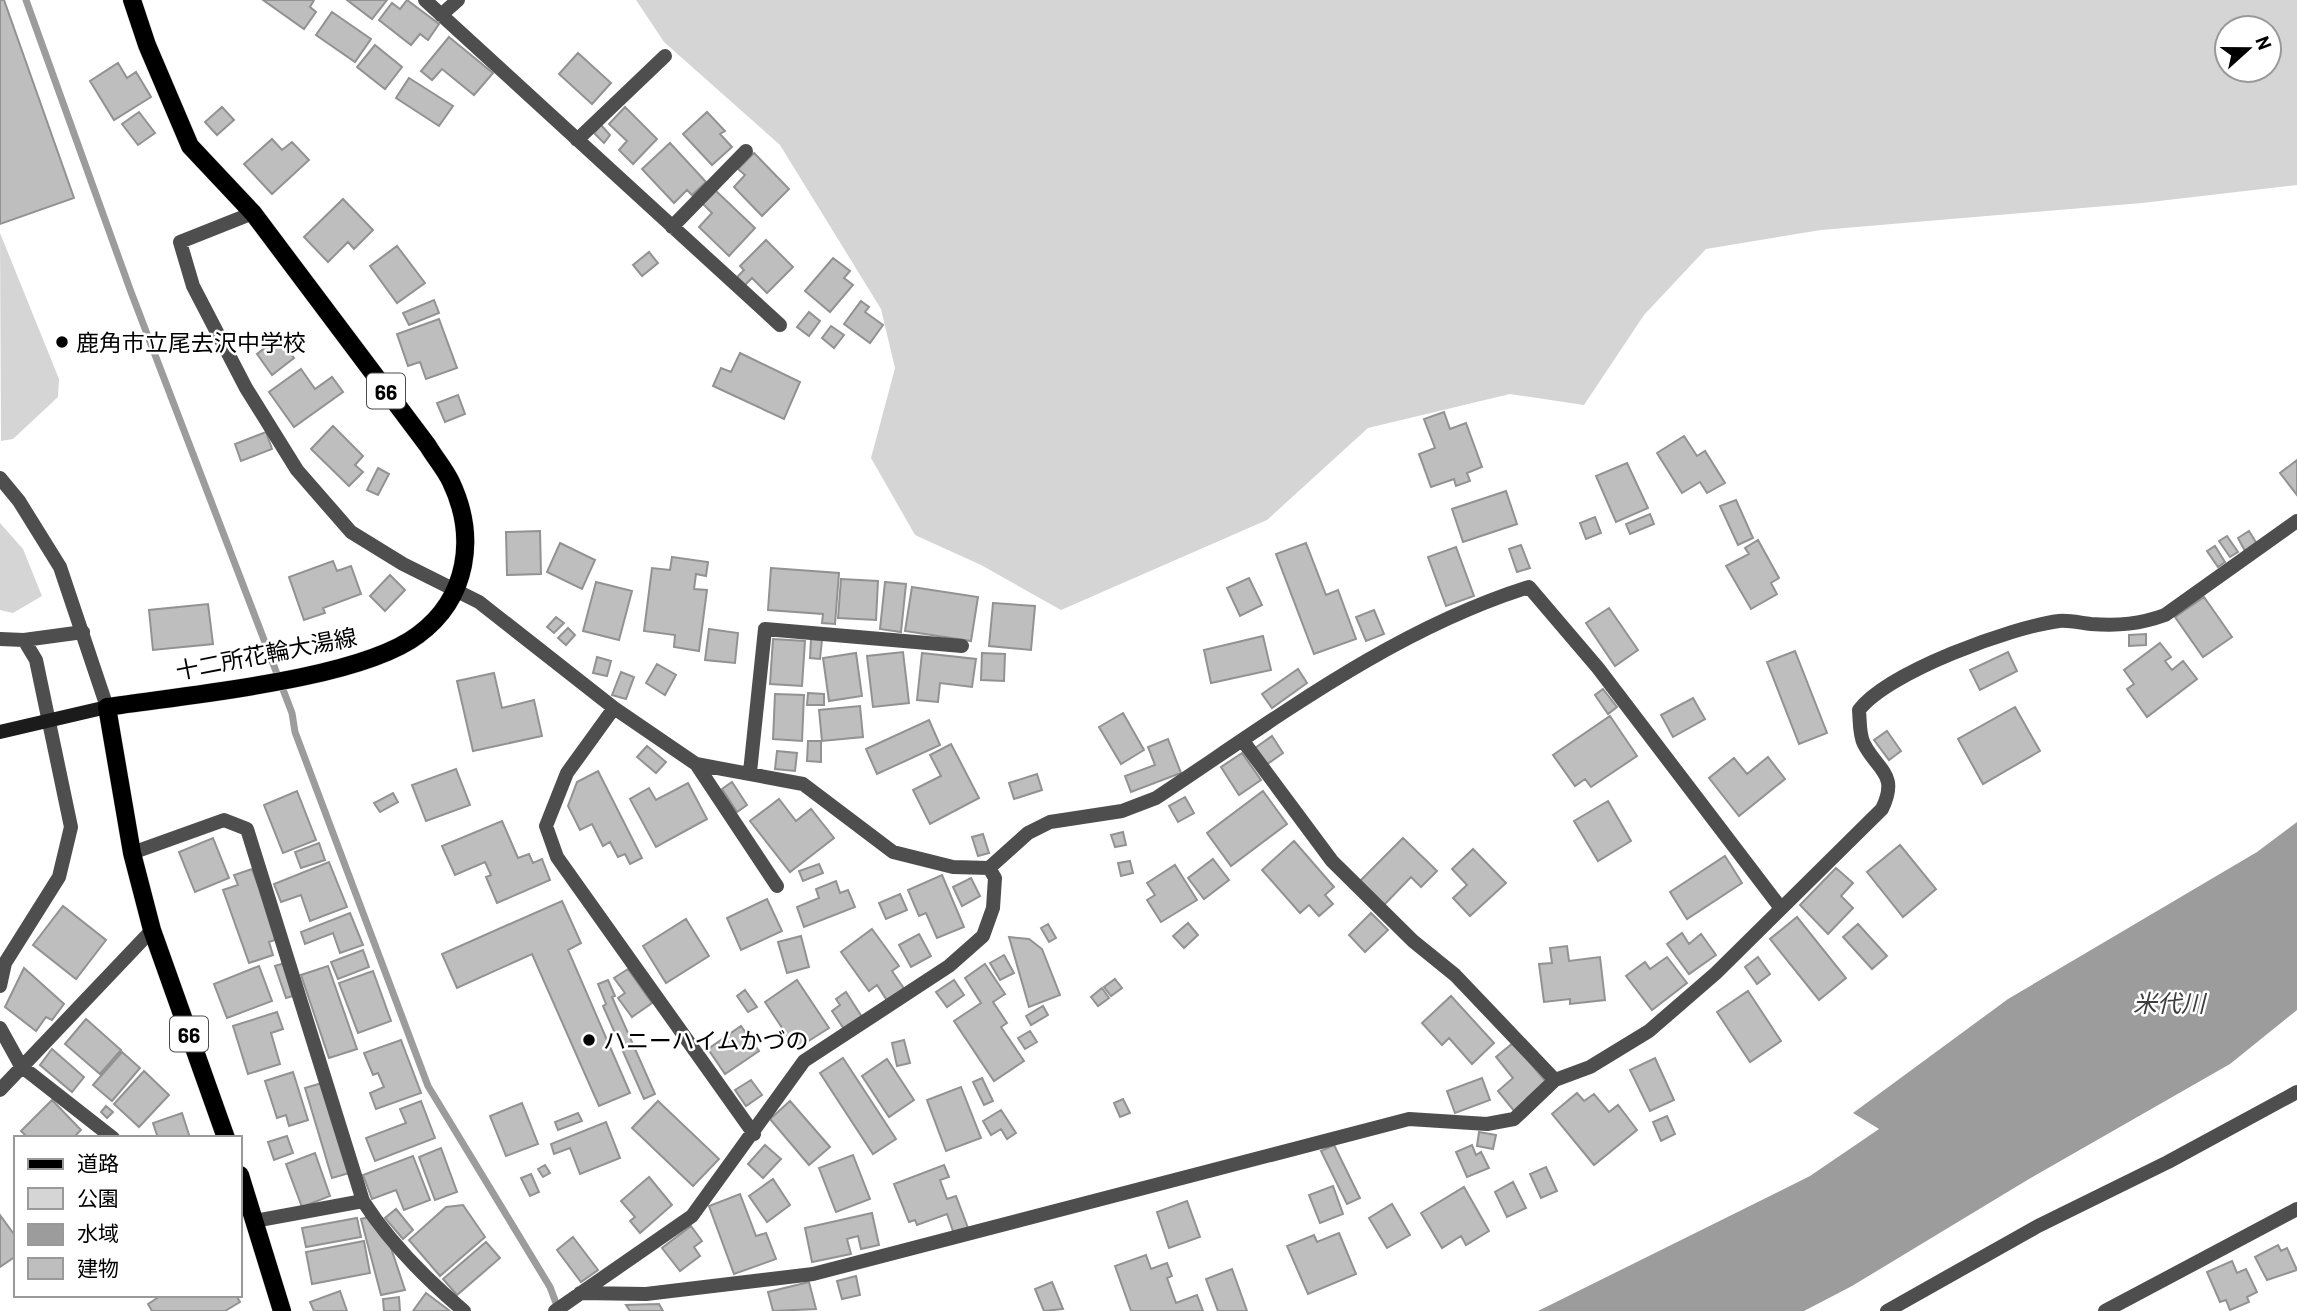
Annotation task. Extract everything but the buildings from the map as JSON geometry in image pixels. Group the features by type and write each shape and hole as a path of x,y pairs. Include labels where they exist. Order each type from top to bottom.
{"main road":[{"name":"十二所花輪大湯線","path":"107,707 249,686 340,667 383,653 418,636 458,589 465,562 464,535 451,482 428,446 253,213 190,146 147,45 132,2"},
{"path":"0,732 107,707"},
{"name":"66","path":"107,707 132,853 152,930 225,1136"},
{"path":"242,1186 282,1311"}],"street":[{"path":"425,0 780,325"},
{"path":"441,15 458,0"},
{"path":"577,140 665,56"},
{"path":"672,227 746,151"},
{"path":"253,213 180,242 193,286 246,388 297,470 351,533 403,564 458,589 614,708 696,764 777,886"},
{"path":"0,478 19,501 60,567 107,707"},
{"path":"580,1293 646,1294 813,1274 1409,1119 1487,1125 1514,1119 1555,1080 1590,1067 1649,1031 1716,973 1882,809 1889,793 1887,777 1862,742 1859,710 1869,697 1903,676 2002,634 2061,621 2111,625 2141,624 2165,615 2297,521"},
{"path":"696,764 803,784 893,852 953,867 989,868 1028,833 1050,822 1122,811 1156,798 1366,660 1493,598 1529,587 1598,668 1780,907"},
{"path":"750,772 765,629 962,646"},
{"path":"0,639 24,640 83,632"},
{"path":"0,986 5,963 59,877 71,827 36,660 24,640"},
{"path":"614,708 567,773 546,826 557,857 754,1134"},
{"path":"1243,741 1332,861 1413,941 1455,975 1555,1080"},
{"path":"132,853 224,820 247,829 363,1201 376,1220 432,1284 464,1311"},
{"path":"555,1311 692,1216 754,1134 804,1061 949,966 983,936 993,908 995,878 989,868"},
{"path":"0,1090 152,930"},
{"path":"0,1028 21,1066 110,1136"},
{"path":"1887,1311 2038,1226 2168,1162 2297,1093"},
{"path":"254,1221 363,1201"},
{"path":"2105,1311 2297,1209"}],"green space":[{"path":"636,0 2297,0 2297,185 2142,203 1821,230 1706,249 1644,315 1584,405 1510,394 1368,428 1267,520 1061,610 981,565 915,535 871,458 895,368 881,309 780,145 664,42"},
{"path":"0,233 59,379 58,397 13,439 1,441"},
{"path":"0,523 23,549 42,596 13,613 0,610"}],"water":[{"name":"米代川","path":"2297,822 2297,1010 2230,1064 2029,1179 1852,1286 1804,1311 1538,1311 1810,1176 1879,1129 1853,1113 2008,999 2257,852"}],"waterway":[{"path":"26,0 131,292 292,713 295,732 428,1086 550,1287 559,1311"}],"place":[{"name":"鹿角市立尾去沢中学校","path":"62,342"},
{"name":"ハニーハイムかづの","path":"589,1040"}]}
